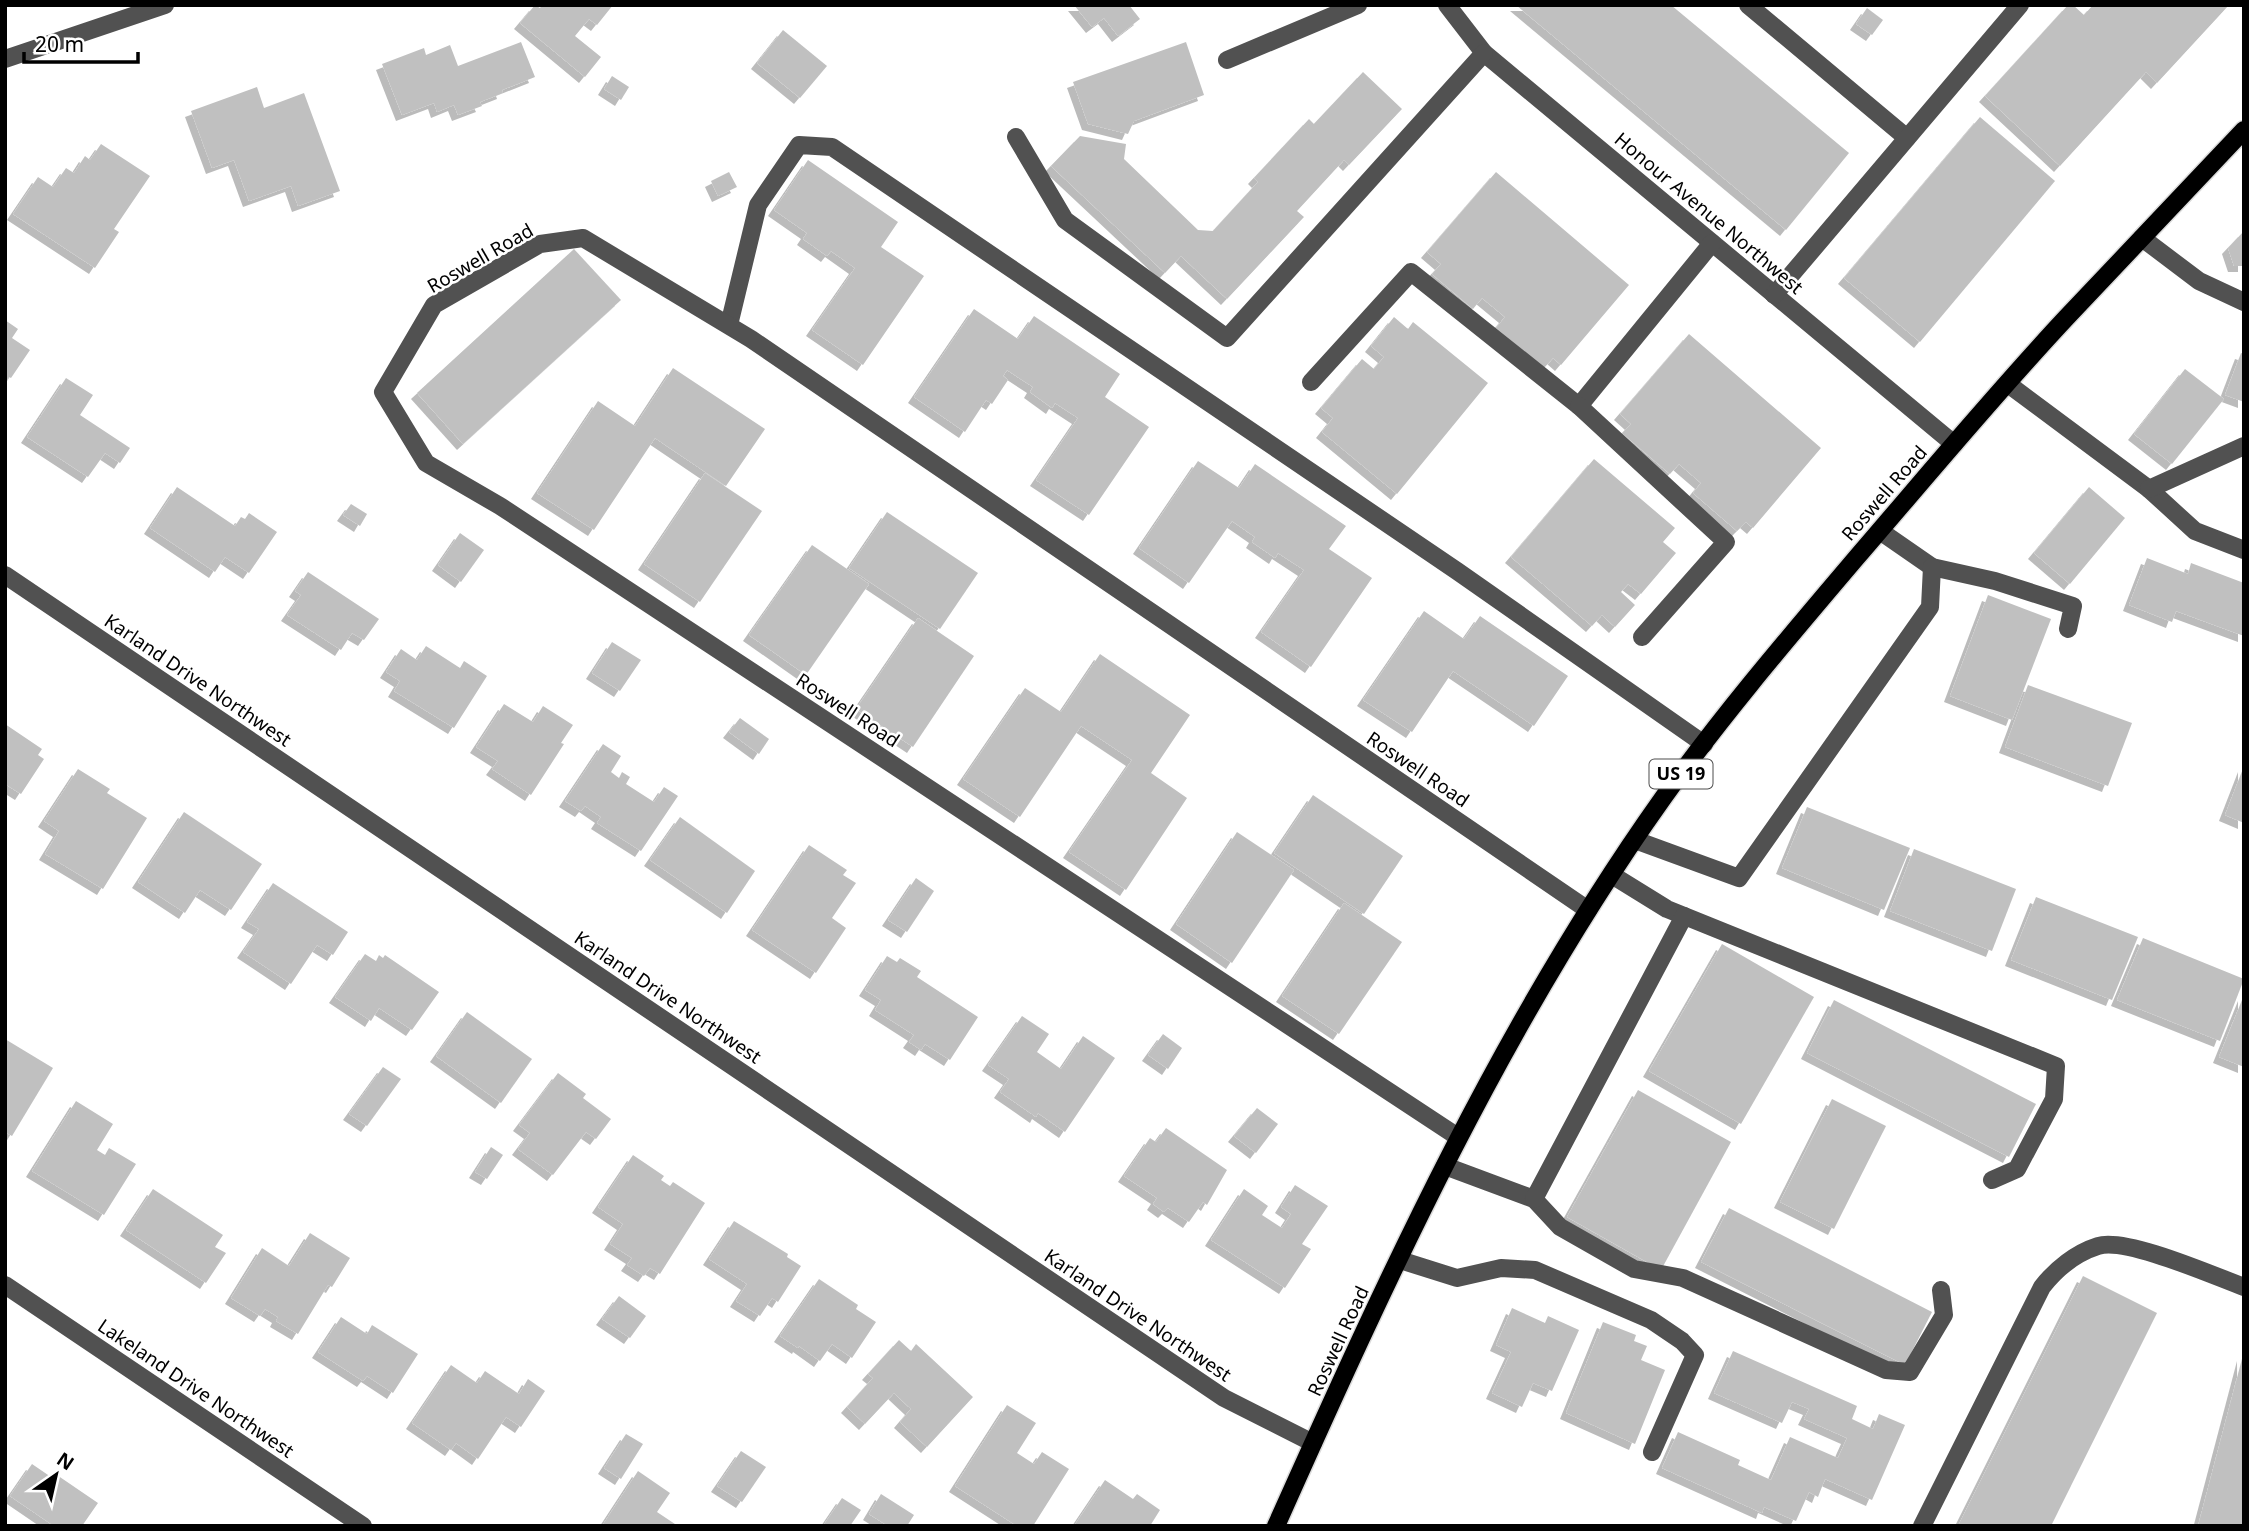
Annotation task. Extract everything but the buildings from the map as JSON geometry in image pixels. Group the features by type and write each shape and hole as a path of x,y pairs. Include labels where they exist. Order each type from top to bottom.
{"main road":[{"name":"Roswell Road","path":"1276,1526 1458,1137 1519,1025 1588,910 1635,840 1743,691 1954,444 2244,130"}],"street":[{"path":"5,59 165,5"},
{"path":"1227,60 1359,5"},
{"name":"Honour Avenue Northwest","path":"1447,5 1484,53 1954,444"},
{"path":"1748,5 1907,138"},
{"path":"1774,295 2020,5"},
{"path":"1016,137 1065,220 1227,338 1484,53"},
{"path":"729,326 758,205 799,145 832,147 1457,571 1704,744"},
{"name":"Roswell Road","path":"1458,1137 500,506 426,463 383,392 434,304 540,244 583,238 729,326 1588,910"},
{"path":"2142,238 2199,281 2244,302"},
{"path":"1579,406 1712,243"},
{"path":"1311,382 1411,272 1579,406 1726,542 1642,637"},
{"path":"2008,384 2150,489 2195,531 2244,550"},
{"path":"2150,489 2244,446"},
{"path":"1880,531 1932,567 1995,581 2073,606 2068,629"},
{"path":"1635,840 1739,878 1930,607 1932,567"},
{"name":"Karland Drive Northwest","path":"5,575 1224,1398 1313,1443"},
{"path":"1612,875 1667,909 2056,1066 2054,1099 2017,1169 1992,1180"},
{"path":"1534,1199 1684,916"},
{"path":"1445,1166 1534,1199 1560,1227 1634,1269 1683,1278 1886,1370 1910,1372 1944,1315 1941,1290"},
{"path":"1922,1526 2042,1287 2056,1269 2100,1245 2128,1247 2159,1255 2244,1287"},
{"path":"1400,1260 1457,1278 1501,1268 1535,1270 1651,1320 1682,1341 1695,1355 1652,1452"},
{"name":"Lakeland Drive Northwest","path":"5,1286 362,1526"}]}
